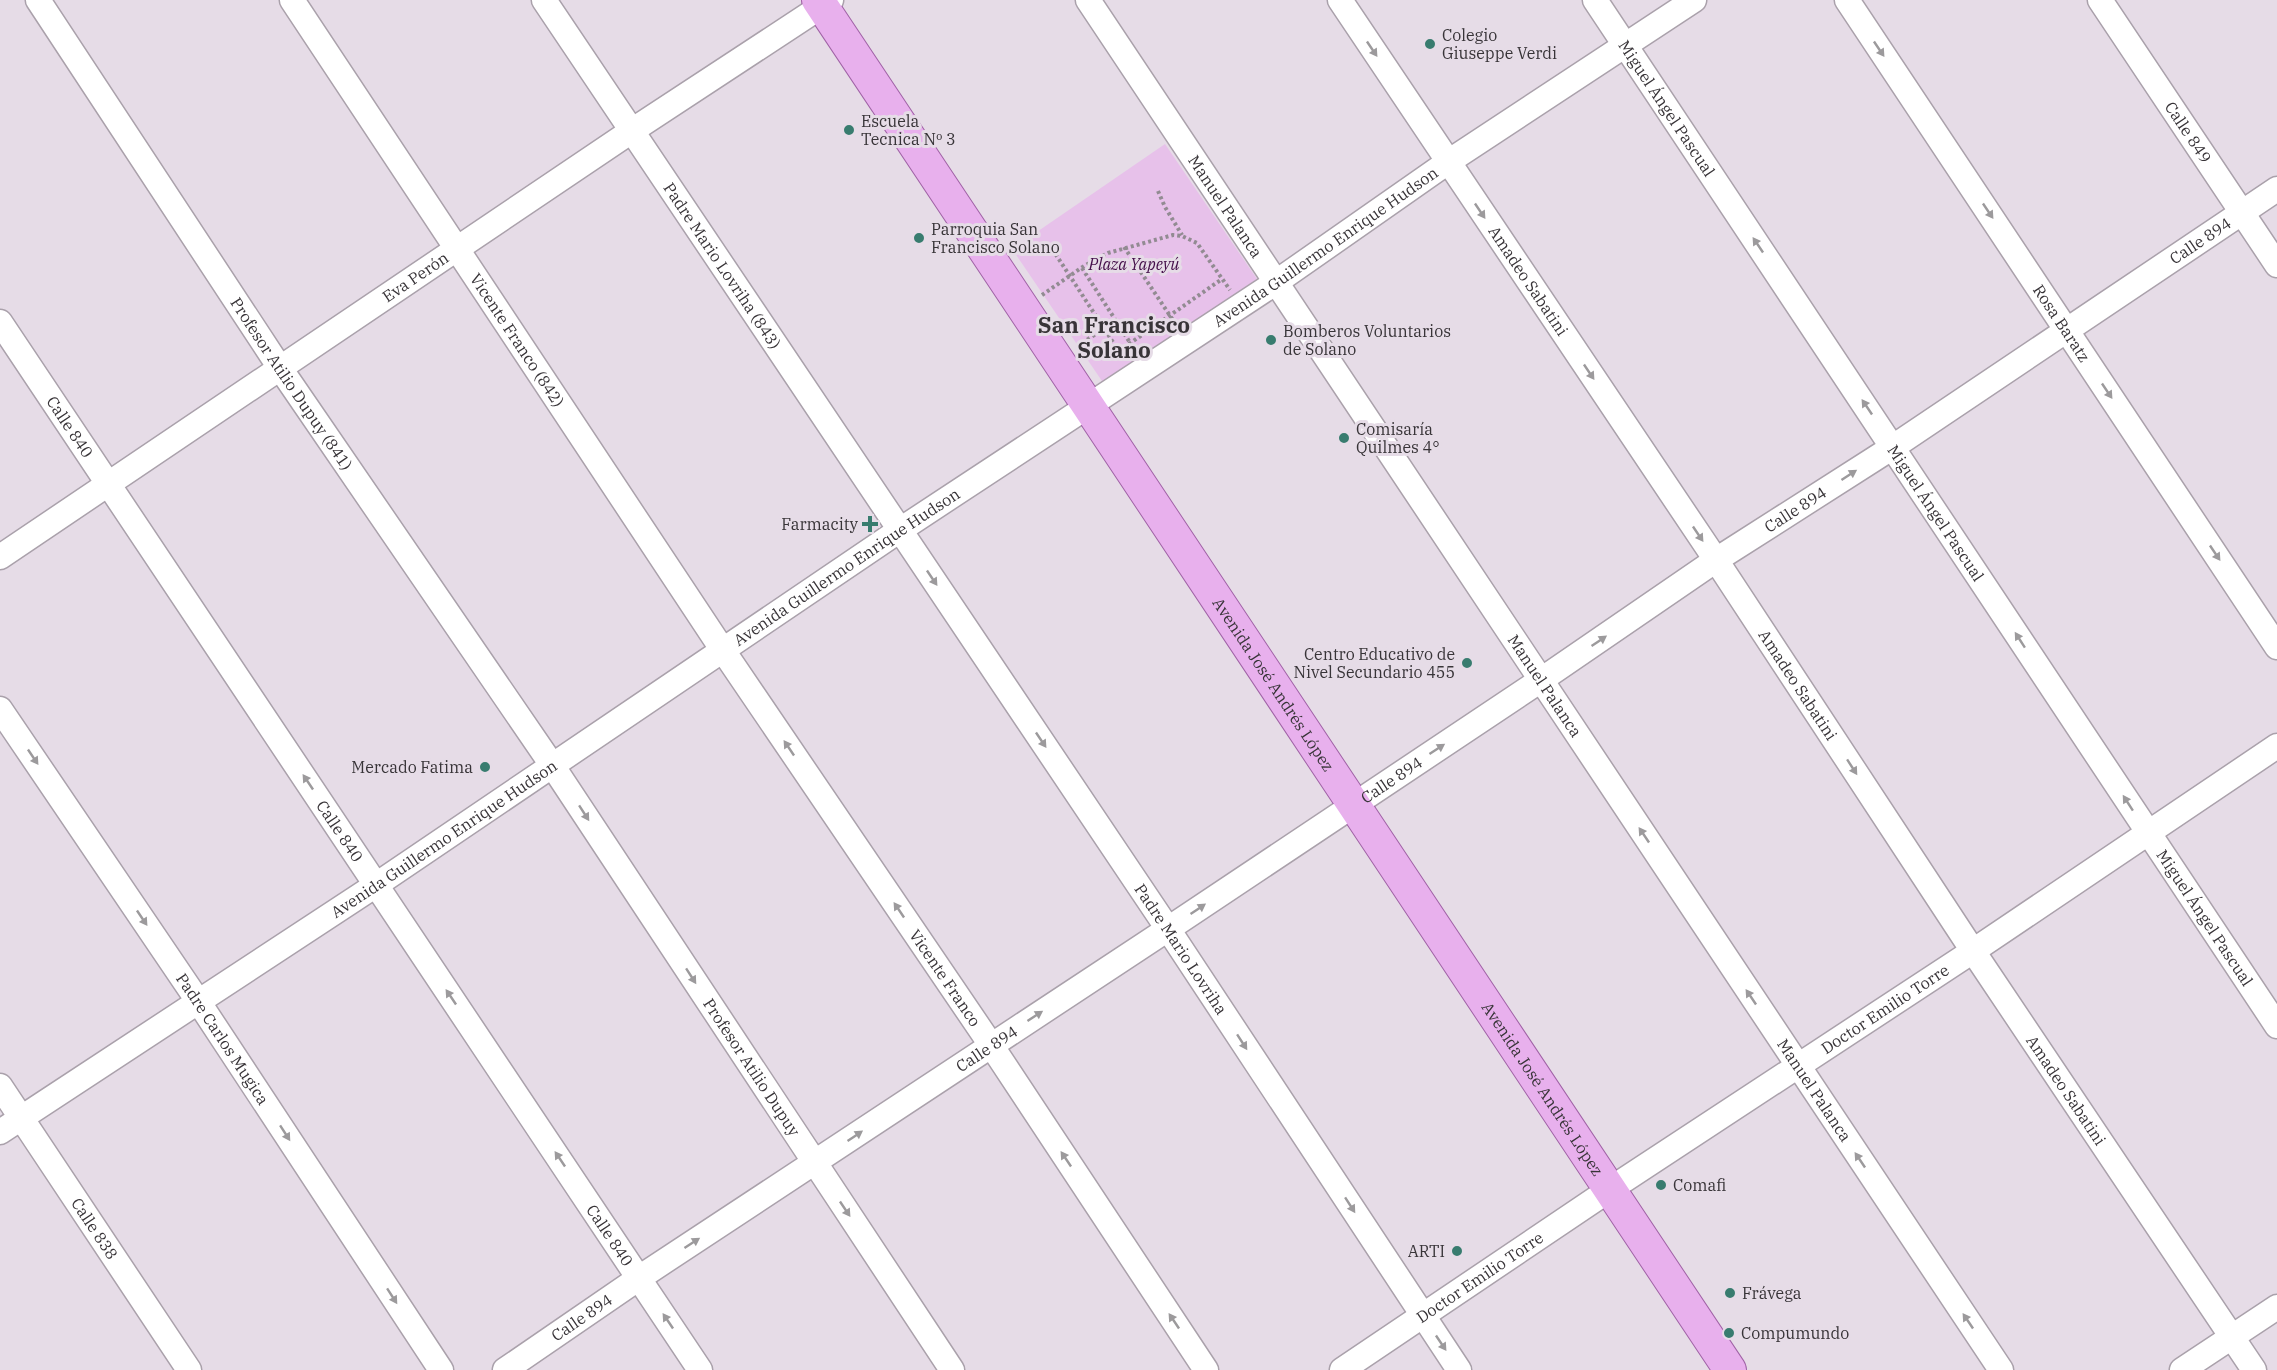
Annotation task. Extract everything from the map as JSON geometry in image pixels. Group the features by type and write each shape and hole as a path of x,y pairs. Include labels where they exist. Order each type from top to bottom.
{"main road":[{"name":"Avenida José Andrés López","path":"824,2 1022,308 1730,1370"}],"street":[{"name":"Profesor Atilio Dupuy (841)","path":"38,0 280,368 552,765"},
{"name":"Vicente Franco (842)","path":"292,0 722,649"},
{"name":"Padre Mario Lovriha (843)","path":"544,0 900,530"},
{"name":"Manuel Palanca","path":"1088,0 2001,1370"},
{"name":"Amadeo Sabatini","path":"1340,0 1716,560 1973,951 2254,1370"},
{"name":"Miguel Ángel Pascual","path":"1595,0 2277,1026"},
{"name":"Avenida Guillermo Enrique Hudson","path":"0,1132 376,885 722,649 1241,306 1448,162 1694,0"},
{"name":"Rosa Baratz","path":"1847,0 2277,647"},
{"name":"Calle 849","path":"2100,0 2277,265"},
{"name":"Eva Perón","path":"0,557 824,2"},
{"name":"Calle 894","path":"505,1370 639,1278 1541,680 1716,560 1893,447 2277,189"},
{"name":"Calle 840","path":"0,322 700,1370"},
{"name":"Padre Mario Lovriha","path":"900,530 1168,929 1459,1370"},
{"name":"Vicente Franco","path":"722,649 991,1045 1206,1370"},
{"name":"Padre Carlos Mugica","path":"0,708 198,1001 441,1370"},
{"name":"Doctor Emilio Torre","path":"1342,1370 2277,747"},
{"name":"Profesor Atilio Dupuy","path":"552,765 952,1370"},
{"name":"Calle 838","path":"0,1086 189,1370"},
{"path":"2182,1370 2277,1307"}],"path":[{"path":"1158,191 1164,207 1182,236"},
{"path":"1022,308 1108,253 1173,235 1182,236 1197,243 1241,306"},
{"path":"1049,244 1119,351 1141,371"},
{"path":"1124,247 1187,341"},
{"path":"1082,268 1130,343 1141,371"},
{"path":"1119,351 1222,279"},
{"path":"1056,359 1104,328"}],"green space":[{"name":"Plaza Yapeyú","path":"1165,144 1257,279 1104,384 1012,249"}],"place":[{"name":"Colegio Giuseppe Verdi","path":"1430,44"},
{"name":"Escuela Tecnica Nº 3","path":"849,130"},
{"name":"Parroquia San Francisco Solano","path":"919,238"},
{"name":"Bomberos Voluntarios de Solano","path":"1271,340"},
{"name":"Comisaría Quilmes 4°","path":"1344,438"},
{"name":"Farmacity","path":"870,524"},
{"name":"Centro Educativo de Nivel Secundario 455","path":"1467,663"},
{"name":"Mercado Fatima","path":"485,767"},
{"name":"Comafi","path":"1661,1185"},
{"name":"ARTI","path":"1457,1251"},
{"name":"Frávega","path":"1730,1293"},
{"name":"Compumundo","path":"1729,1333"}],"district":[{"name":"San Francisco Solano","path":"1114,338"}]}
